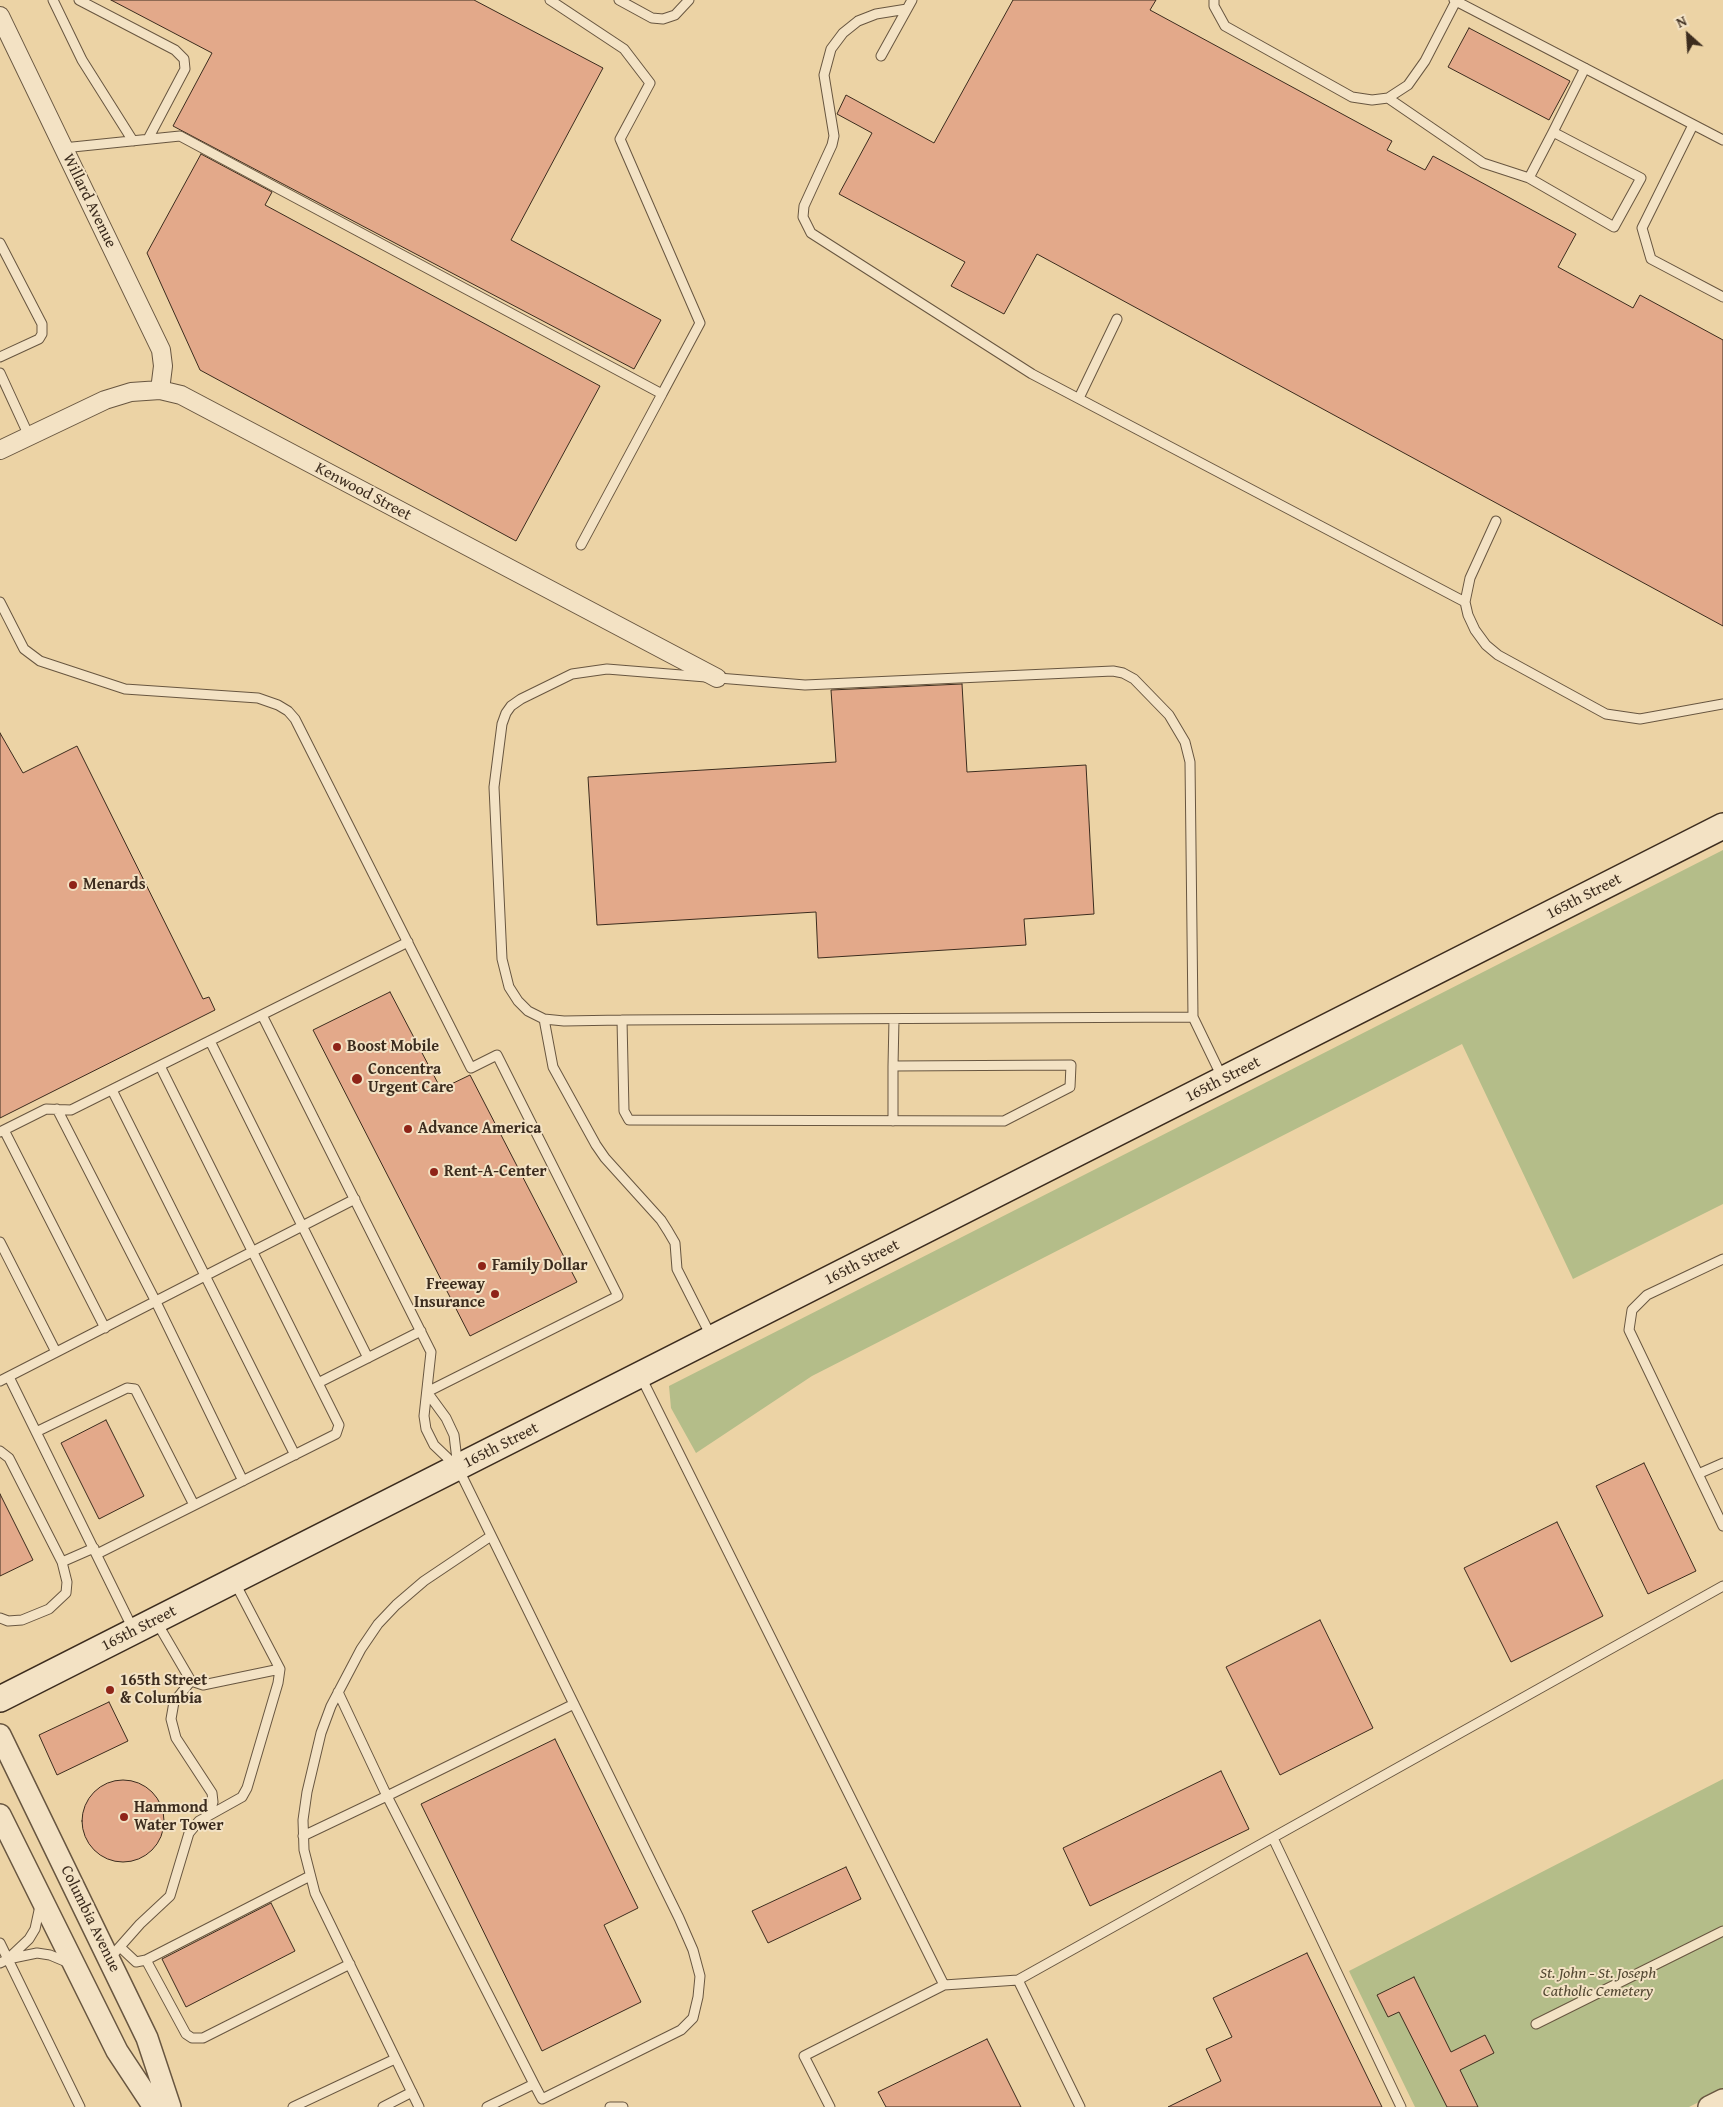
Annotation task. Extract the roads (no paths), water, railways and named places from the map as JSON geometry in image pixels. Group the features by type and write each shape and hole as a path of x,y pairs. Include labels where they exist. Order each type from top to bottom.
{"main road":[{"name":"165th Street","path":"0,1699 1723,826"}],"street":[{"name":"Willard Avenue","path":"0,16 161,350 164,366 160,390"},
{"name":"Kenwood Street","path":"0,450 105,400 131,392 160,390 181,395 718,678"},
{"name":"Columbia Avenue","path":"0,1735 115,1953 147,2038 170,2107"},
{"path":"0,1815 117,2051 154,2107"},
{"path":"1710,2107 1723,2100"}],"lane":[{"path":"53,0 82,60 133,141"},
{"path":"79,0 175,50 184,58 185,69 148,139"},
{"path":"550,0 624,49 650,83 620,139 700,323 581,545"},
{"path":"619,0 652,18 664,19 675,15 688,0"},
{"path":"881,56 912,0"},
{"path":"1214,0 1214,6 1225,26 1352,97 1372,100 1388,98 1408,85 1425,61 1455,0 1723,140"},
{"path":"907,9 876,14 858,21 843,33 831,49 824,75 834,136 832,145 804,206 803,217 806,227 811,233 1032,374 1465,602"},
{"path":"1529,178 1585,68"},
{"path":"1388,98 1483,163 1529,178 1614,227 1641,178 1553,132"},
{"path":"1693,125 1642,228 1651,258 1723,298"},
{"path":"63,148 180,136 662,394"},
{"path":"0,243 42,324 42,334 39,339 0,357"},
{"path":"1079,398 1117,319"},
{"path":"0,373 29,436"},
{"path":"1496,521 1470,578 1465,602 1468,615 1476,630 1486,645 1498,655 1606,714 1640,719 1723,704"},
{"path":"0,602 24,649 40,660 125,689 258,698 278,704 288,711 295,719 471,1068 497,1055 618,1296 427,1392"},
{"path":"1193,1017 622,1020 564,1022 544,1019 528,1010 518,1001 509,987 502,959 494,787 502,724 506,713 511,706 521,700 572,674 607,669 805,685 1113,671 1123,673 1134,679 1169,715 1185,742 1190,762 1193,1017 1224,1080"},
{"path":"105,1328 2,1131 46,1108 71,1110 408,942"},
{"path":"262,1015 431,1352 424,1416 426,1429 434,1445 458,1468"},
{"path":"544,1019 553,1067 605,1158 668,1231 675,1243 677,1269 712,1339"},
{"path":"893,1121 894,1019"},
{"path":"622,1020 624,1111 630,1120 1004,1121 1070,1087 1071,1065 893,1066"},
{"path":"210,1041 368,1358"},
{"path":"62,1562 95,1551 243,1481 336,1434 339,1425 254,1251 160,1066"},
{"path":"112,1090 204,1277 295,1455"},
{"path":"58,1109 156,1302 243,1481"},
{"path":"280,1669 203,1685 191,1681 145,1626 95,1551 36,1432 2,1379 355,1200"},
{"path":"0,1242 56,1352"},
{"path":"1723,1259 1647,1296 1632,1310 1629,1330 1723,1526"},
{"path":"318,1383 420,1331"},
{"path":"640,1376 944,1985"},
{"path":"36,1432 127,1388 135,1390 194,1505"},
{"path":"338,1692 387,1796 544,2103 681,2030 692,2018 698,1998 700,1976 693,1950 680,1918 458,1468 454,1435 446,1418 427,1392"},
{"path":"0,1451 9,1458 62,1562 67,1582 66,1593 49,1609 22,1620 0,1618"},
{"path":"1698,1474 1723,1463"},
{"path":"419,2107 315,1893 304,1850 307,1792 321,1733 338,1692 361,1649 378,1624 396,1605 430,1577 491,1536"},
{"path":"234,1581 280,1669 278,1684 248,1788 242,1797 199,1821 189,1832 170,1896 140,1924 115,1953 136,1962 146,1960 310,1876"},
{"path":"830,2107 804,2056 944,1985 1018,1980 1723,1586"},
{"path":"191,1681 174,1702 171,1719 176,1738 212,1793 213,1802 209,1815"},
{"path":"304,1836 574,1704"},
{"path":"1273,1838 1401,2107"},
{"path":"4,1961 29,1939 35,1928 41,1898"},
{"path":"1536,2024 1723,1931"},
{"path":"0,1943 4,1961 80,2107"},
{"path":"4,1961 27,1954 43,1954 60,1958 75,1966"},
{"path":"146,1960 186,2034 192,2038 203,2038 350,1964"},
{"path":"1018,1980 1080,2107"},
{"path":"293,2107 395,2058"},
{"path":"487,2107 534,2084"},
{"path":"383,2107 412,2092"},
{"path":"610,2107 623,2107"}],"place":[{"name":"Menards","path":"73,885"},
{"name":"Boost Mobile","path":"337,1047"},
{"name":"Concentra Urgent Care","path":"357,1079"},
{"name":"Advance America","path":"408,1129"},
{"name":"Rent-A-Center","path":"434,1172"},
{"name":"Family Dollar","path":"482,1266"},
{"name":"Freeway Insurance","path":"495,1294"},
{"name":"165th Street & Columbia","path":"110,1690"},
{"name":"Hammond Water Tower","path":"124,1817"}],"park label":[{"name":"St. John - St. Joseph Catholic Cemetery","path":"1598,1983"}]}
